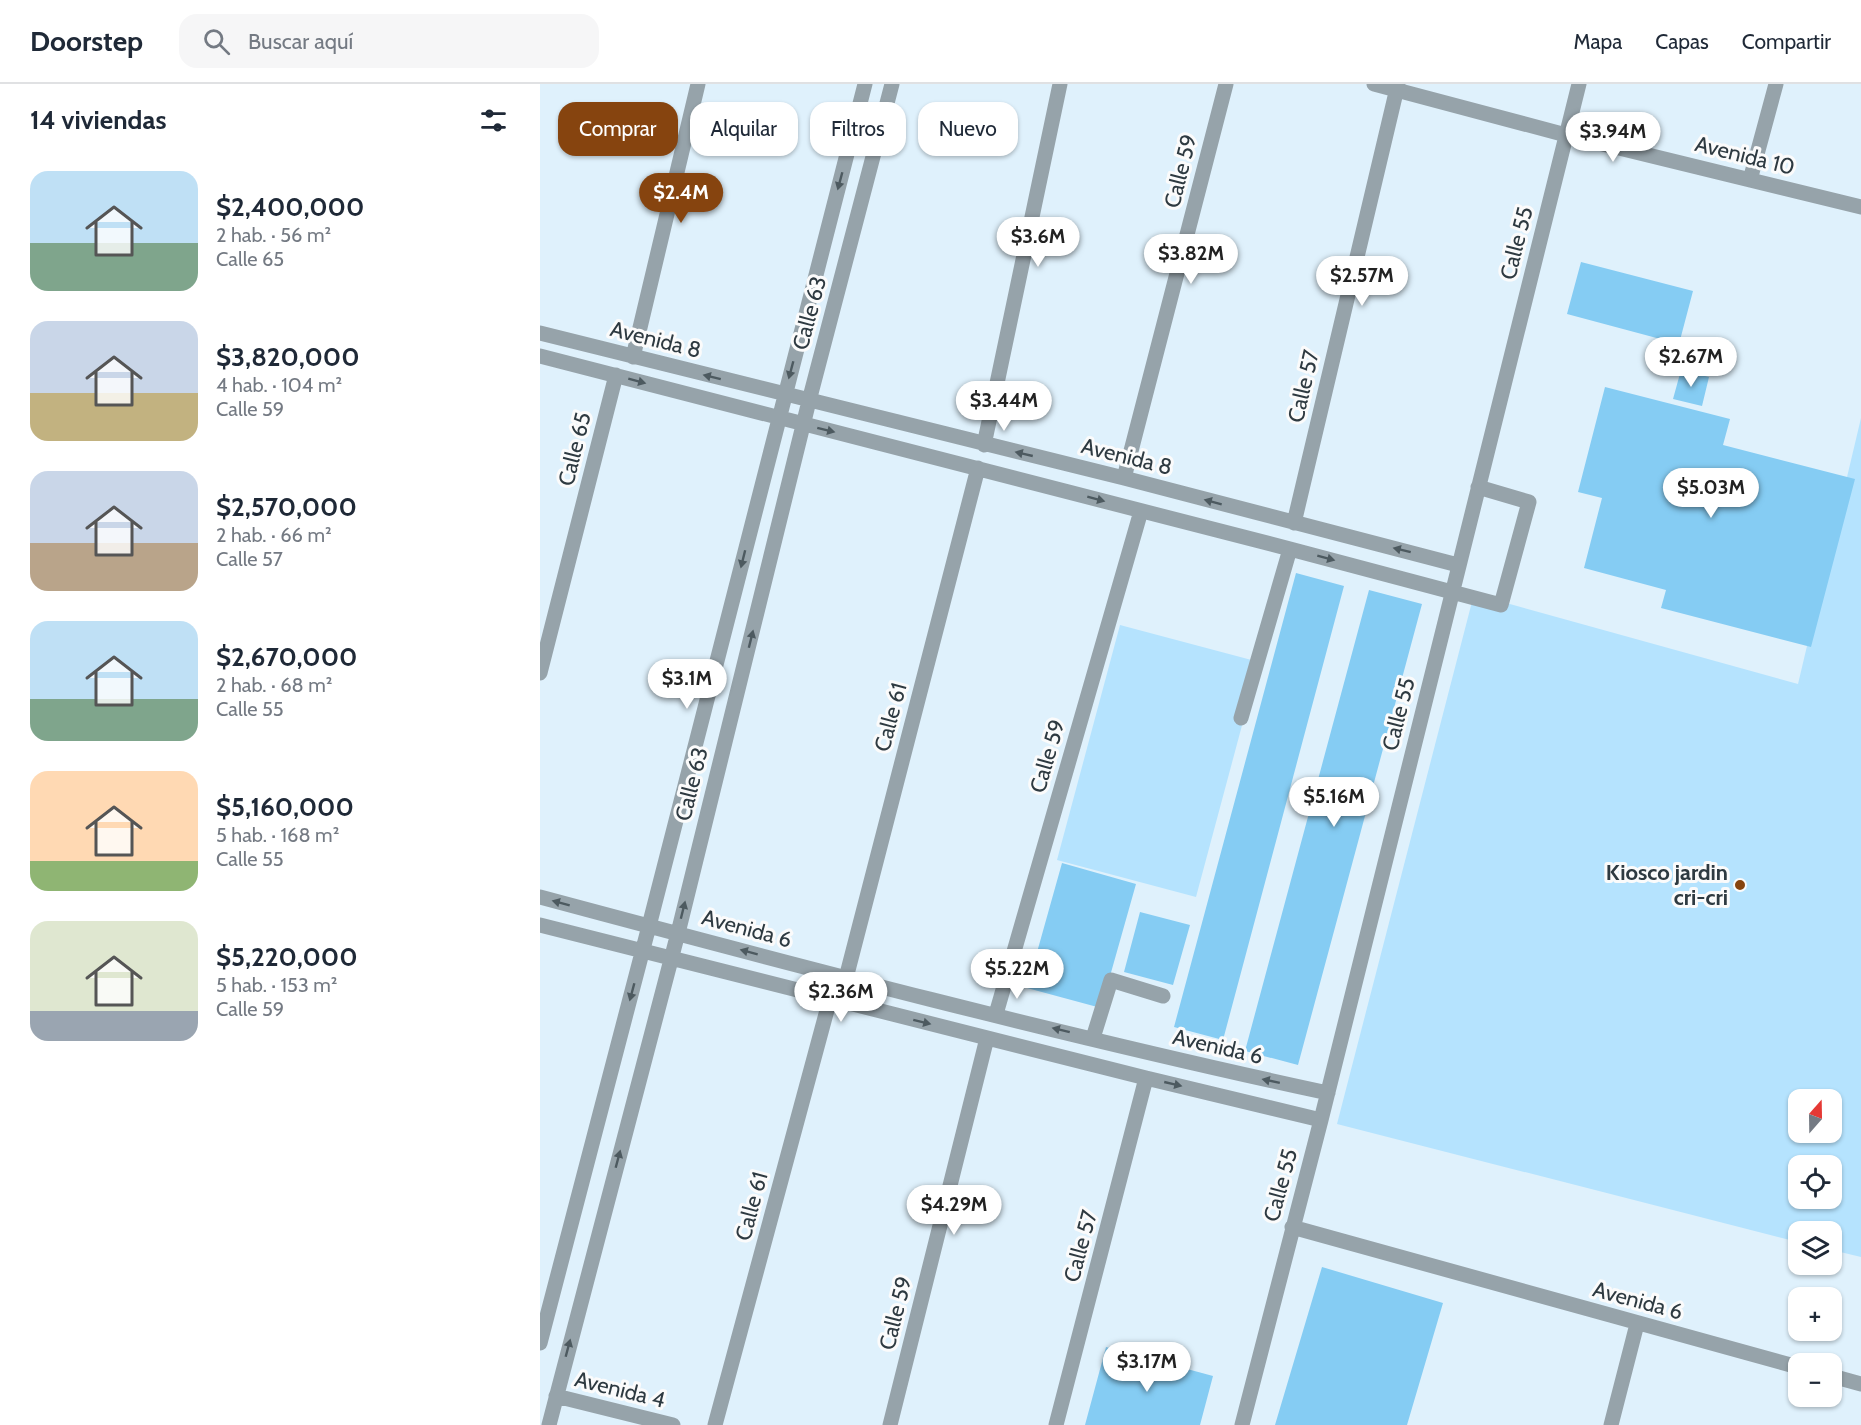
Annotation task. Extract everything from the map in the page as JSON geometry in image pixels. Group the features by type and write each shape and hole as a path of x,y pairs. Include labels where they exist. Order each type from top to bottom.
{"street":[{"path":"633,357 698,84"},
{"name":"Calle 63","path":"540,1343 865,84"},
{"name":"Calle 63","path":"549,1425 678,933 809,401 892,84"},
{"path":"984,445 1060,84"},
{"name":"Calle 59","path":"1124,478 1226,84"},
{"name":"Avenida 10","path":"1374,84 1397,87 1566,135 1861,207"},
{"name":"Calle 55","path":"1242,1425 1328,1093 1579,84"},
{"path":"1750,180 1776,84"},
{"name":"Calle 57","path":"1294,523 1397,87"},
{"name":"Avenida 8","path":"540,333 1124,478 1458,565"},
{"name":"Avenida 8","path":"540,356 1501,605 1529,502 1478,487"},
{"name":"Calle 65","path":"540,673 616,375"},
{"name":"Calle 61","path":"846,978 978,468"},
{"name":"Calle 59","path":"996,1014 1141,511"},
{"path":"1241,718 1290,549"},
{"name":"Avenida 6","path":"540,897 846,978 1202,1066 1328,1093"},
{"path":"540,925 1321,1120"},
{"path":"1093,1038 1111,980 1163,996"},
{"name":"Calle 61","path":"715,1425 830,999"},
{"name":"Calle 59","path":"890,1425 987,1038"},
{"name":"Calle 57","path":"1056,1425 1146,1078"},
{"name":"Avenida 6","path":"1292,1227 1788,1364"},
{"path":"1611,1425 1637,1324"},
{"path":"1842,1379 1861,1384"},
{"name":"Avenida 4","path":"556,1396 673,1425"}],"shaded area":[{"path":"1861,418 1861,1257 1842,1252 1842,1221 1788,1221 1788,1239 1337,1124 1474,594 1798,684"},
{"path":"1120,625 1259,662 1196,897 1057,860"}],"building":[{"path":"1581,262 1693,291 1679,344 1567,314"},
{"path":"1681,370 1709,377 1702,406 1673,399"},
{"path":"1605,387 1730,419 1723,445 1855,479 1811,647 1661,608 1666,590 1584,568 1602,498 1578,492"},
{"path":"1296,573 1344,586 1223,1040 1174,1027"},
{"path":"1369,590 1422,604 1298,1065 1245,1051"},
{"path":"1062,863 1136,884 1101,1008 1027,988"},
{"path":"1140,912 1190,925 1173,985 1124,972"},
{"path":"1322,1267 1443,1303 1407,1425 1275,1425"},
{"path":"1106,1347 1213,1376 1200,1425 1085,1425"}],"place":[{"name":"Kiosco jardin cri-cri","path":"1740,885"}]}
